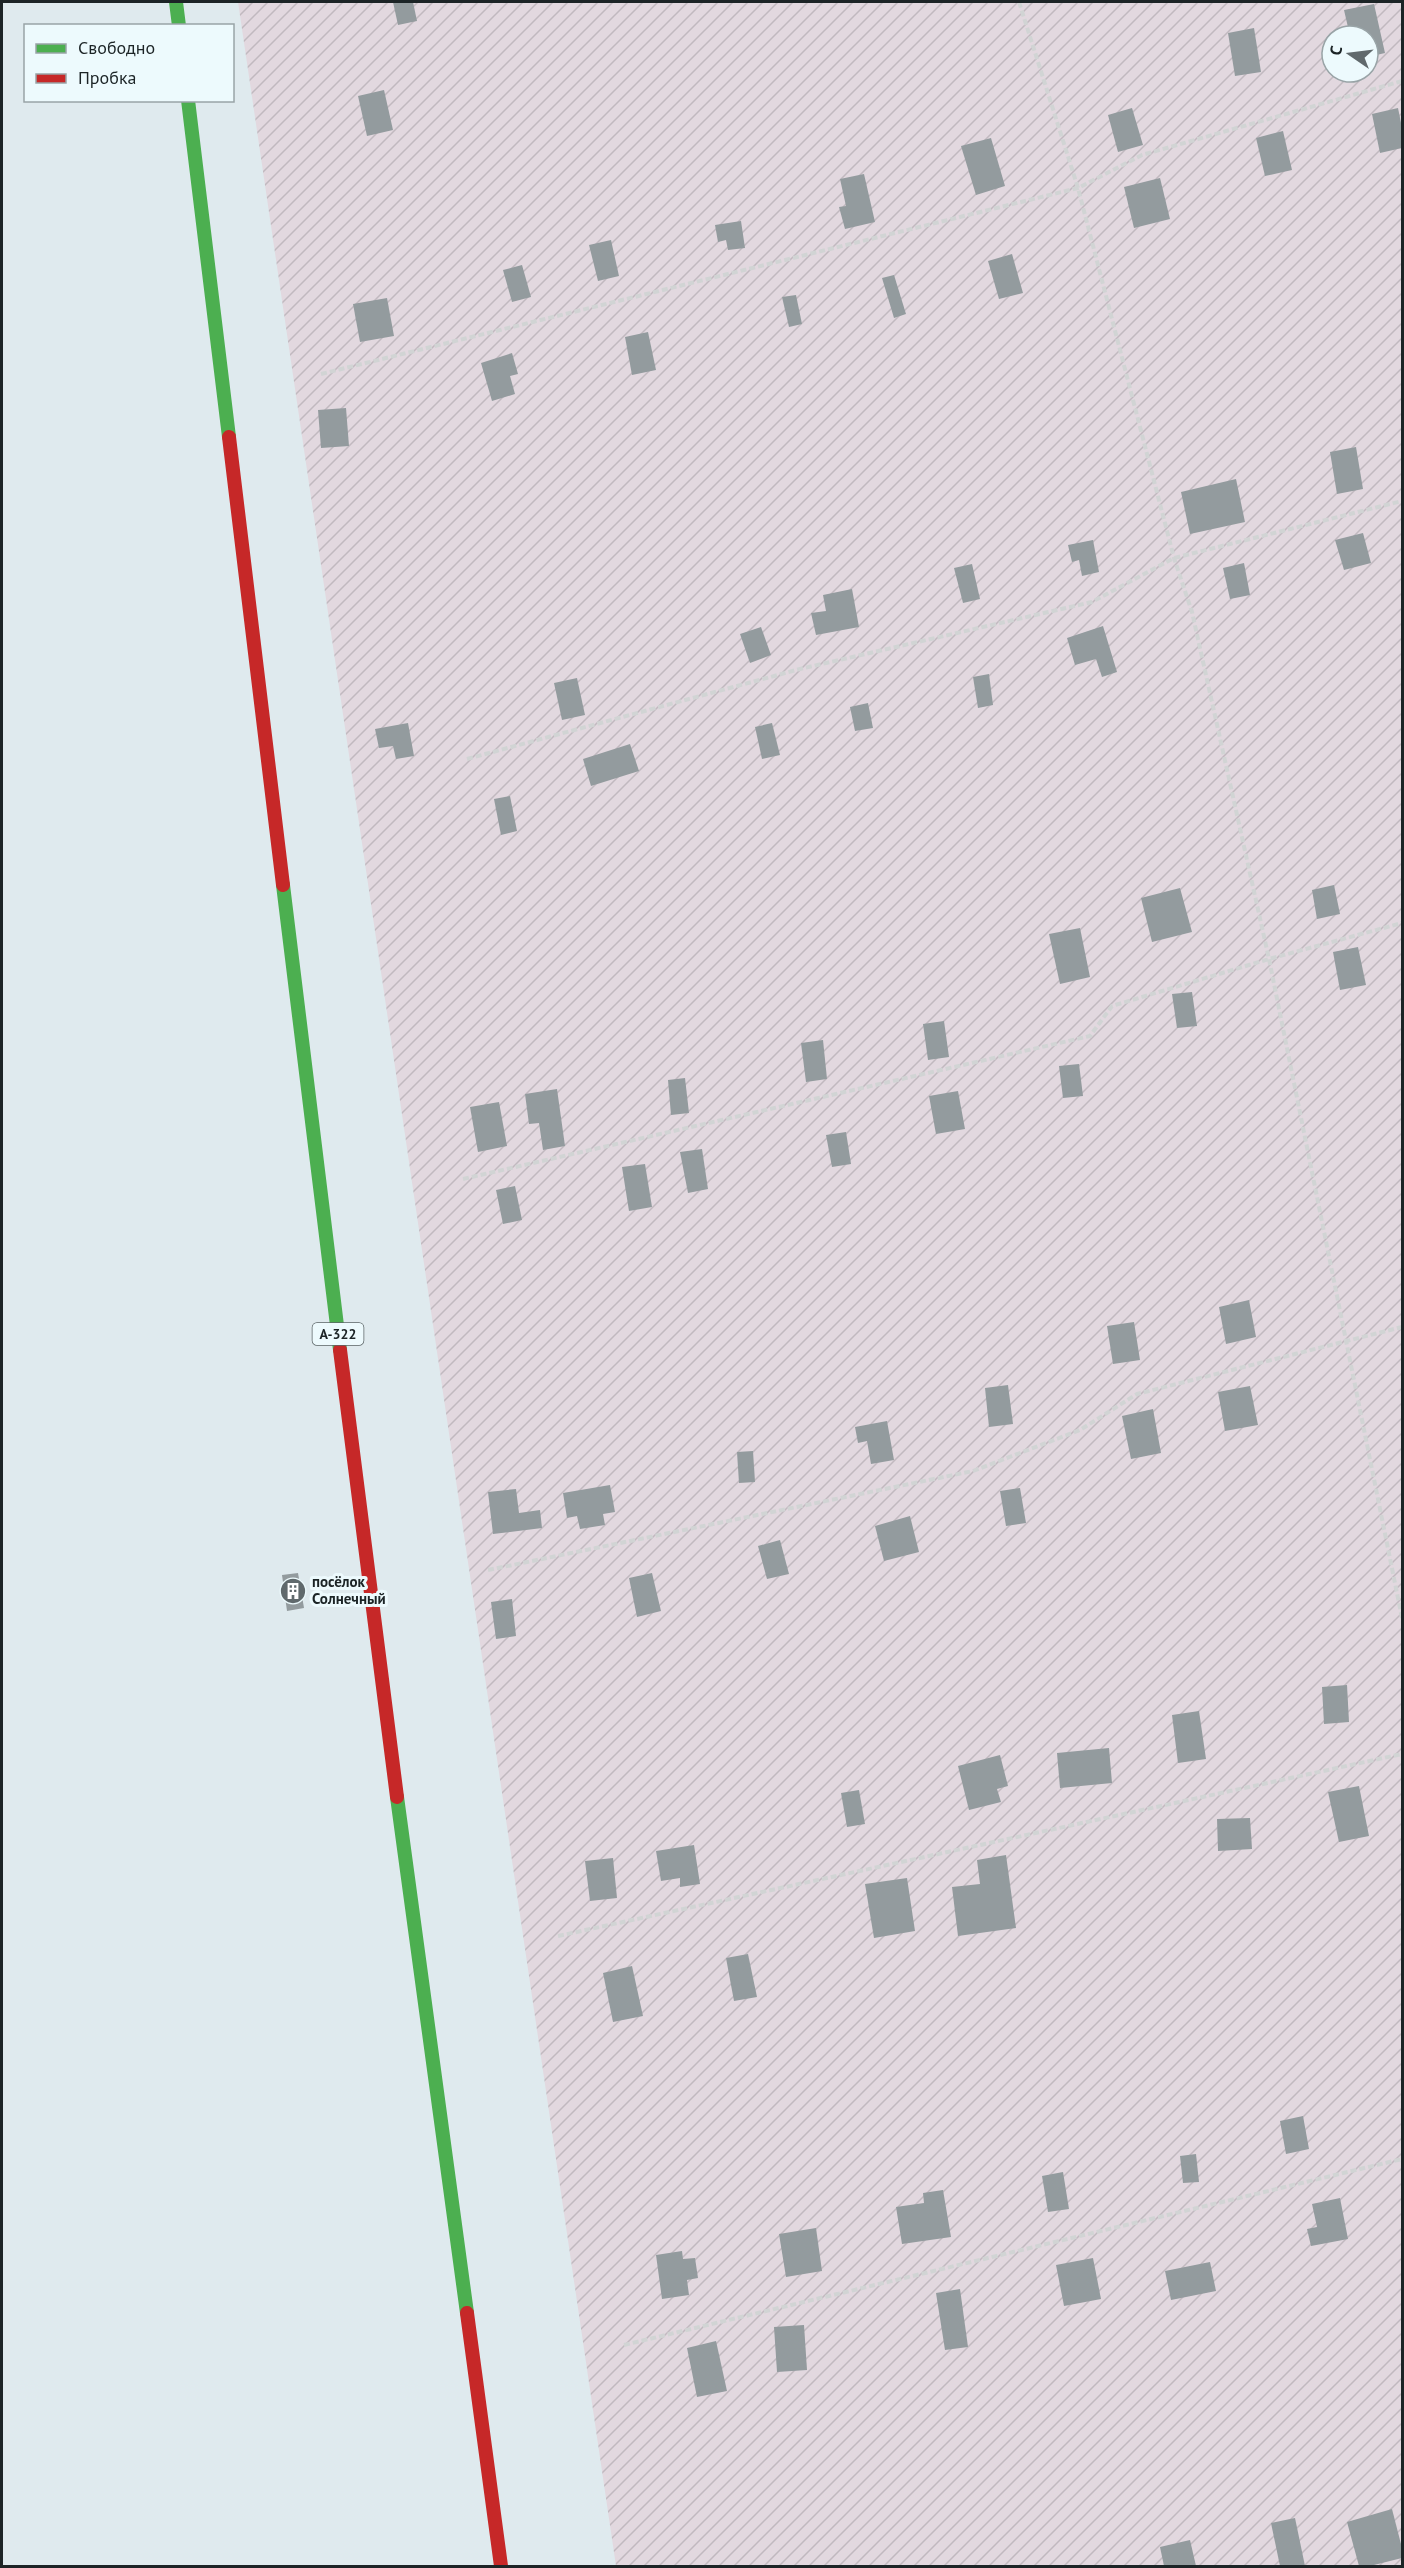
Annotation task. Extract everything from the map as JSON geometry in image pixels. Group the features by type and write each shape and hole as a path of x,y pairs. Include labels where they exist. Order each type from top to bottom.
{"highway":[{"path":"176,2 179,24"},
{"name":"А-322","path":"188,102 366,1566 501,2566"}],"path":[{"path":"1019,2 1078,189 1174,558 1192,612 1269,958 1402,1618"},
{"path":"321,374 1078,189 1142,155 1402,81"},
{"path":"467,759 800,669 1092,602 1174,558 1402,501"},
{"path":"463,1179 1090,1036 1112,1006 1269,958 1402,923"},
{"path":"488,1569 973,1471 1080,1430 1137,1394 1402,1327"},
{"path":"558,1936 1402,1754"},
{"path":"624,2346 1402,2159"}],"shaded area":[{"path":"238,2 1402,2 1402,2566 616,2566"}],"building":[{"path":"393,2 413,2 417,21 398,25"},
{"path":"1374,4 1378,24 1347,24 1344,10"},
{"path":"1254,28 1261,72 1235,76 1228,33"},
{"path":"1380,31 1385,53 1380,54"},
{"path":"384,90 393,130 367,136 358,96"},
{"path":"1132,108 1143,145 1118,152 1108,115"},
{"path":"1398,108 1402,128 1402,148 1380,153 1372,114"},
{"path":"1283,131 1292,170 1265,176 1256,138"},
{"path":"991,138 1005,186 976,195 961,146"},
{"path":"864,174 875,222 845,229 839,207 846,206 840,179"},
{"path":"1160,178 1170,219 1134,228 1124,187"},
{"path":"741,221 745,248 728,250 726,240 718,242 715,225"},
{"path":"611,240 619,276 598,281 589,245"},
{"path":"1012,254 1023,293 999,299 988,261"},
{"path":"522,265 531,297 512,302 503,270"},
{"path":"894,275 906,314 894,318 882,278"},
{"path":"796,295 802,324 789,327 782,297"},
{"path":"387,298 394,336 360,342 353,304"},
{"path":"648,332 656,370 632,375 625,337"},
{"path":"512,353 518,374 510,376 515,394 492,401 481,363"},
{"path":"346,408 349,446 321,448 318,410"},
{"path":"1356,447 1363,489 1337,494 1330,452"},
{"path":"1236,479 1245,522 1190,534 1181,492"},
{"path":"1363,533 1371,563 1344,570 1335,540"},
{"path":"1093,540 1099,572 1082,576 1079,560 1072,562 1068,545"},
{"path":"1244,563 1250,595 1230,599 1223,568"},
{"path":"972,564 980,599 963,603 954,568"},
{"path":"852,589 859,627 816,635 811,613 826,611 823,595"},
{"path":"1103,626 1117,672 1102,677 1096,659 1075,665 1067,638"},
{"path":"761,627 771,655 750,663 740,634"},
{"path":"989,674 993,705 978,708 973,677"},
{"path":"577,678 585,715 562,720 554,683"},
{"path":"868,703 873,728 855,731 850,707"},
{"path":"408,723 414,756 396,759 393,746 379,748 375,729"},
{"path":"772,723 780,755 762,759 755,727"},
{"path":"630,744 639,771 591,786 583,759"},
{"path":"510,796 517,831 501,835 494,799"},
{"path":"1334,885 1340,914 1317,919 1312,890"},
{"path":"1180,888 1192,932 1152,942 1141,898"},
{"path":"1080,928 1090,977 1060,984 1049,934"},
{"path":"1358,947 1366,985 1340,990 1333,952"},
{"path":"1192,992 1197,1026 1177,1028 1172,994"},
{"path":"944,1021 949,1057 928,1060 923,1024"},
{"path":"823,1040 827,1079 806,1082 801,1043"},
{"path":"1079,1064 1083,1096 1063,1098 1059,1066"},
{"path":"685,1078 689,1113 671,1115 668,1080"},
{"path":"557,1089 565,1146 543,1150 539,1123 529,1124 525,1094"},
{"path":"958,1091 965,1129 936,1134 929,1096"},
{"path":"499,1102 507,1146 478,1152 470,1107"},
{"path":"846,1132 851,1164 832,1167 826,1135"},
{"path":"702,1149 708,1189 688,1193 680,1152"},
{"path":"645,1164 652,1207 629,1211 622,1167"},
{"path":"515,1186 522,1220 503,1224 496,1190"},
{"path":"1249,1300 1256,1337 1226,1344 1219,1307"},
{"path":"1134,1322 1140,1360 1113,1364 1107,1326"},
{"path":"1008,1385 1013,1424 989,1427 985,1388"},
{"path":"1250,1386 1258,1425 1225,1431 1218,1392"},
{"path":"1153,1409 1161,1453 1131,1459 1122,1416"},
{"path":"887,1421 894,1460 871,1464 867,1441 858,1443 855,1427"},
{"path":"753,1451 755,1482 739,1483 737,1452"},
{"path":"610,1485 615,1512 603,1514 605,1525 580,1529 577,1516 567,1518 563,1493"},
{"path":"1020,1488 1026,1523 1006,1526 1000,1491"},
{"path":"516,1489 519,1513 540,1510 542,1528 493,1534 488,1492"},
{"path":"910,1516 919,1552 884,1561 875,1526"},
{"path":"780,1540 789,1574 767,1579 758,1546"},
{"name":"посёлок Солнечный","path":"298,1573 304,1608 287,1611 282,1575"},
{"path":"652,1573 661,1611 637,1617 629,1578"},
{"path":"512,1599 516,1636 496,1639 491,1602"},
{"path":"1347,1685 1349,1722 1324,1724 1322,1687"},
{"path":"1199,1711 1206,1759 1178,1763 1172,1715"},
{"path":"1109,1748 1112,1783 1060,1788 1057,1753"},
{"path":"1000,1755 1008,1786 997,1789 1001,1802 969,1810 958,1766"},
{"path":"1359,1786 1369,1836 1339,1842 1328,1792"},
{"path":"859,1790 865,1824 847,1827 841,1793"},
{"path":"1250,1818 1252,1849 1218,1851 1217,1819"},
{"path":"694,1845 700,1884 680,1887 680,1878 661,1881 656,1851"},
{"path":"1006,1855 1016,1928 958,1936 952,1887 980,1884 977,1860"},
{"path":"613,1858 617,1898 590,1901 585,1861"},
{"path":"907,1878 915,1931 874,1938 865,1884"},
{"path":"748,1954 757,1997 734,2001 726,1958"},
{"path":"632,1966 643,2016 613,2022 603,1973"},
{"path":"1303,2116 1309,2149 1286,2154 1280,2121"},
{"path":"1196,2154 1199,2182 1183,2183 1180,2156"},
{"path":"1063,2172 1069,2209 1048,2212 1042,2176"},
{"path":"943,2190 951,2237 902,2244 896,2207 924,2203 923,2193"},
{"path":"1340,2198 1348,2239 1311,2246 1307,2229 1317,2227 1312,2204"},
{"path":"816,2228 822,2271 786,2277 779,2234"},
{"path":"682,2251 683,2259 695,2258 698,2278 687,2280 689,2295 662,2299 656,2255"},
{"path":"1093,2258 1101,2299 1064,2306 1056,2265"},
{"path":"1210,2262 1216,2291 1171,2300 1165,2271"},
{"path":"960,2289 968,2347 945,2350 936,2293"},
{"path":"804,2325 807,2370 777,2372 774,2327"},
{"path":"716,2341 727,2391 697,2397 687,2348"},
{"path":"1392,2509 1402,2548 1402,2558 1370,2566 1359,2566 1347,2522"},
{"path":"1295,2518 1305,2566 1280,2566 1271,2523"},
{"path":"1190,2540 1196,2566 1164,2566 1160,2547"}],"traffic: fast":[{"path":"176,2 179,24"},
{"path":"188,102 229,437"},
{"path":"283,885 340,1350"},
{"path":"397,1797 467,2313"}],"traffic: jam":[{"path":"229,437 283,885"},
{"path":"340,1350 397,1797"},
{"path":"467,2313 501,2566"}],"place":[{"name":"посёлок Солнечный","path":"293,1591"}]}
